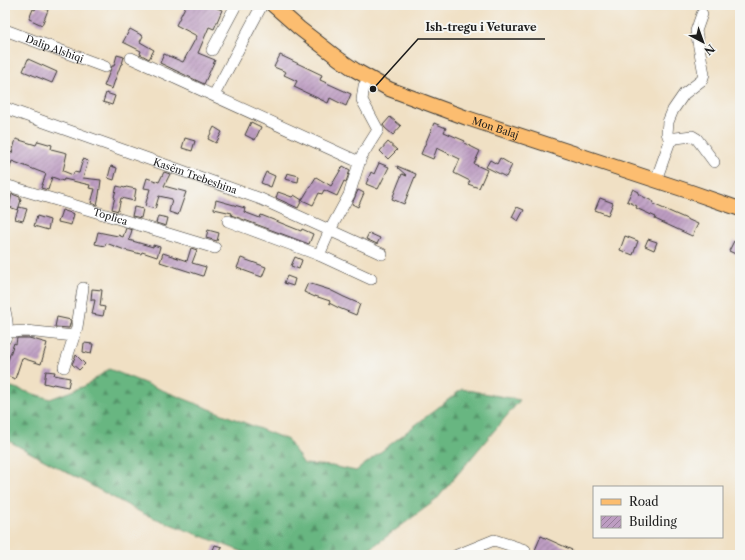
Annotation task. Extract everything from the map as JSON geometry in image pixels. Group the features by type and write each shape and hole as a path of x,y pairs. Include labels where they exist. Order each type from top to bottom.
{"main road":[{"name":"Mon Balaj","path":"273,5 299,28 339,59 389,89 467,118 740,209"}],"street":[{"path":"212,50 236,5"},
{"path":"214,95 262,5"},
{"path":"656,180 670,141 667,133 668,122 673,110 684,94 702,80 704,74 696,31 702,14"},
{"name":"Dalip Alshiqi","path":"5,30 105,67"},
{"path":"131,58 359,162"},
{"path":"319,255 330,230 349,195 359,162 378,130 362,100 364,86 369,78"},
{"name":"Kasëm Trebeshina","path":"5,108 254,197 382,254"},
{"path":"670,141 676,138 692,136 697,139 714,162"},
{"name":"Toplica","path":"5,185 60,200 133,224 215,248"},
{"path":"228,221 319,255 371,279"},
{"path":"64,367 77,327 84,288"},
{"path":"5,311 6,336 26,331 74,336"},
{"path":"457,555 494,540 525,550"}],"green space":[{"path":"109,369 288,440 304,464 332,466 356,471 462,389 520,400 436,500 371,548 337,555 251,555 144,514 5,439 5,385 50,399 85,386"}],"building":[{"path":"37,5 48,10 42,25 29,19 33,9 35,10"},
{"path":"186,5 210,5 222,10 214,29 209,27 198,53 215,60 204,84 160,63 164,54 183,62 197,36 176,25"},
{"path":"130,29 143,36 140,42 154,50 149,59 140,54 141,51 123,42"},
{"path":"117,55 124,57 112,89 104,86 112,66 114,66"},
{"path":"280,55 322,75 320,80 351,94 346,106 330,98 328,103 294,87 297,81 284,75 286,72 274,67"},
{"path":"28,59 57,72 52,83 23,71"},
{"path":"106,93 115,96 112,105 103,102"},
{"path":"390,117 401,126 393,135 383,125"},
{"path":"251,122 261,127 255,140 245,135"},
{"path":"434,123 446,128 444,132 465,141 464,143 480,151 474,164 487,170 479,188 468,184 470,181 454,173 460,159 437,148 433,159 421,154"},
{"path":"214,127 222,132 216,143 208,139"},
{"path":"185,138 195,141 192,151 182,148"},
{"path":"16,139 36,145 38,141 52,145 51,149 67,153 63,171 73,175 74,172 79,173 83,159 88,161 83,178 101,180 97,205 91,203 95,189 89,188 90,185 64,179 63,181 52,177 48,190 41,188 46,174 12,161 7,178 5,178 5,150 12,153"},
{"path":"388,142 397,150 388,159 380,151"},
{"path":"500,158 512,165 506,177 486,167 490,160 497,164"},
{"path":"379,163 389,167 378,189 366,184 371,172 374,174"},
{"path":"111,166 117,168 114,180 108,178"},
{"path":"343,166 350,170 346,182 344,181 337,196 324,190 322,194 319,193 313,205 302,200 316,177 331,186"},
{"path":"397,166 416,174 404,204 392,199 402,174 407,176"},
{"path":"164,172 170,174 164,186 186,192 178,215 169,212 172,199 159,196 155,209 145,206 150,189 144,188 147,178 159,182"},
{"path":"266,172 275,176 271,187 261,183"},
{"path":"287,173 299,176 298,182 285,179"},
{"path":"117,186 136,189 134,201 121,198 118,211 112,209"},
{"path":"633,189 639,192 638,194 654,202 653,204 698,224 692,236 655,219 656,217 636,208 637,206 627,201"},
{"path":"358,190 364,193 358,207 352,204"},
{"path":"278,192 292,197 294,195 302,200 298,208 276,198"},
{"path":"12,194 20,197 21,200 18,210 9,207"},
{"path":"600,198 613,203 608,215 595,210"},
{"path":"216,200 245,208 244,212 260,218 261,215 301,231 302,229 313,234 309,244 231,215 232,213 214,209"},
{"path":"19,207 27,209 23,221 15,219"},
{"path":"134,207 143,209 141,218 132,216"},
{"path":"517,207 524,210 518,221 512,217"},
{"path":"62,210 74,214 71,225 58,222"},
{"path":"37,216 50,220 48,230 34,226"},
{"path":"158,216 168,218 166,226 156,223"},
{"path":"126,228 132,230 129,240 153,247 153,245 160,247 157,257 142,252 141,254 125,250 106,243 105,246 95,244 98,232 123,237"},
{"path":"208,230 219,233 217,241 206,238"},
{"path":"369,233 380,238 377,244 366,239"},
{"path":"625,236 638,241 633,255 620,250"},
{"path":"648,239 657,242 654,250 645,246"},
{"path":"734,241 740,244 740,256 729,251"},
{"path":"191,248 197,250 192,263 206,267 203,276 160,262 163,253 187,261"},
{"path":"295,257 302,260 299,269 291,266"},
{"path":"241,258 266,267 262,277 237,268"},
{"path":"287,276 295,279 293,286 284,283"},
{"path":"308,283 330,290 360,304 356,315 329,303 330,301 304,292"},
{"path":"92,289 102,290 100,306 105,307 103,316 92,314 95,300 91,300"},
{"path":"57,317 71,320 69,328 55,327"},
{"path":"17,338 29,338 47,343 41,364 22,358 15,379 5,375 5,369 14,343 16,344"},
{"path":"84,343 93,344 91,354 83,352"},
{"path":"76,355 85,364 79,370 72,364"},
{"path":"46,371 55,372 54,375 70,378 68,387 44,383"},
{"path":"541,536 572,550 569,555 545,555 535,550"},
{"path":"215,545 222,547 219,555 211,555"}],"place":[{"name":"Ish-tregu i Veturave","path":"373,89"}]}
